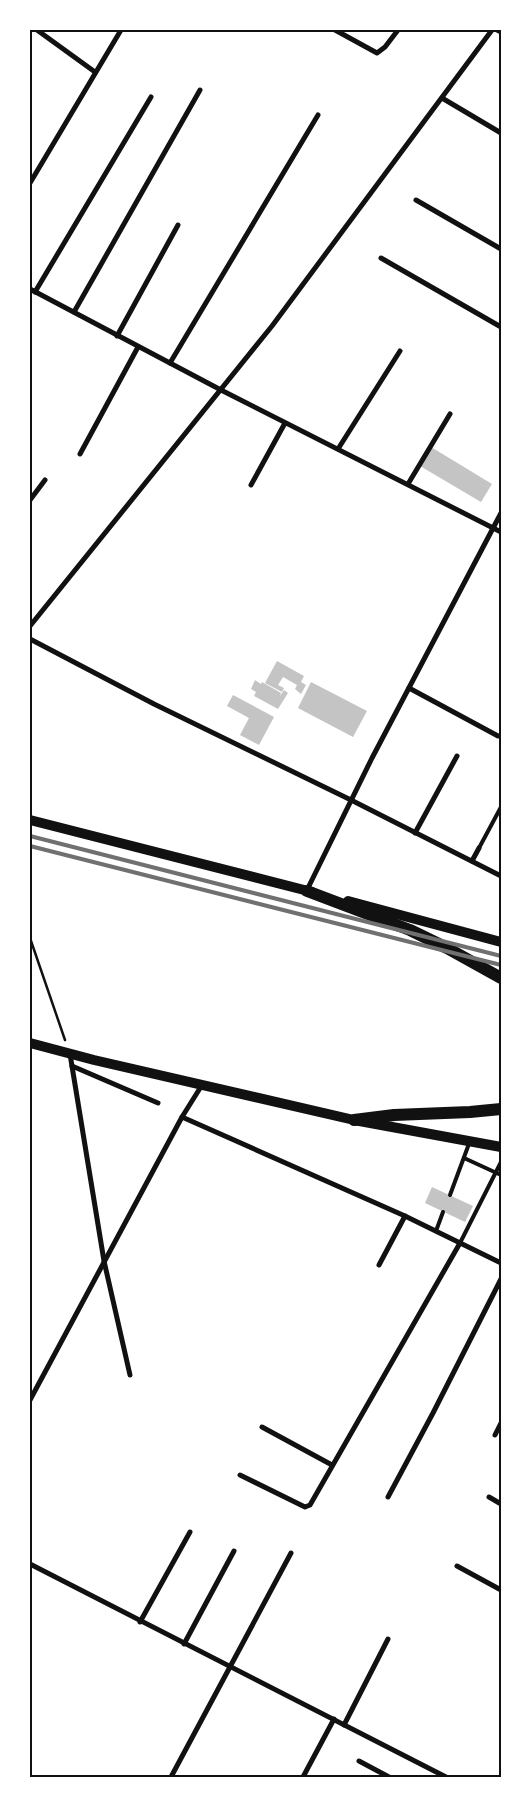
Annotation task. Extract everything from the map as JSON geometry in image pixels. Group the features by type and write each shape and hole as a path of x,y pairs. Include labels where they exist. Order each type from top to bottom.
{"highway":[{"path":"307,891 410,930 501,978"},
{"path":"354,1120 394,1115 501,1109"}],"main road":[{"path":"30,820 501,942"},
{"path":"30,1043 202,1086 354,1120 501,1147"}],"street":[{"path":"37,30 95,72"},
{"path":"30,183 121,30"},
{"path":"335,30 370,50 379,52 398,30"},
{"path":"30,626 272,326 492,30"},
{"path":"497,30 501,32"},
{"path":"74,312 200,90"},
{"path":"151,97 33,290 221,390 501,532"},
{"path":"442,98 501,133"},
{"path":"170,363 318,114"},
{"path":"416,200 501,249"},
{"path":"117,336 178,226"},
{"path":"381,258 501,327"},
{"path":"80,454 138,347"},
{"path":"338,449 400,351"},
{"path":"408,484 450,414"},
{"path":"251,485 285,422"},
{"path":"30,500 45,480"},
{"path":"307,891 351,800 501,513"},
{"path":"30,639 154,704 501,876"},
{"path":"409,688 498,736"},
{"path":"415,833 457,756"},
{"path":"472,861 479,848"},
{"path":"70,1054 104,1261 130,1375"},
{"path":"72,1066 158,1103"},
{"path":"30,1400 182,1117 202,1086"},
{"path":"182,1117 405,1216 501,1263"},
{"path":"379,1264 405,1216"},
{"path":"240,1475 303,1506 308,1506 312,1502 460,1243"},
{"path":"388,1497 433,1414 501,1279"},
{"path":"495,1435 501,1423"},
{"path":"262,1427 332,1465"},
{"path":"489,1497 501,1504"},
{"path":"140,1622 190,1532"},
{"path":"184,1644 234,1551"},
{"path":"171,1777 291,1553"},
{"path":"30,1564 446,1777"},
{"path":"457,1566 501,1590"},
{"path":"344,1725 388,1639"},
{"path":"303,1777 334,1719"},
{"path":"359,1762 389,1777"}],"lane":[{"path":"479,848 501,807"},
{"path":"450,1195 471,1141"},
{"path":"464,1158 501,1175"},
{"path":"460,1243 501,1162"},
{"path":"436,1231 443,1212"}],"path":[{"path":"30,938 70,1054"}],"building":[{"path":"431,447 492,484 481,502 420,466"},
{"path":"277,661 304,676 301,682 306,685 301,694 295,689 297,685 283,677 278,685 284,688 282,692 265,683"},
{"path":"255,680 281,693 280,696 284,690 288,693 278,709 254,696 256,692 251,689"},
{"path":"311,682 367,711 353,737 298,708"},
{"path":"233,695 274,717 259,745 240,735 249,718 227,706"},
{"path":"432,1187 473,1206 465,1222 425,1203"}],"railway":[{"path":"30,836 501,956"},
{"path":"30,846 501,965"}]}
